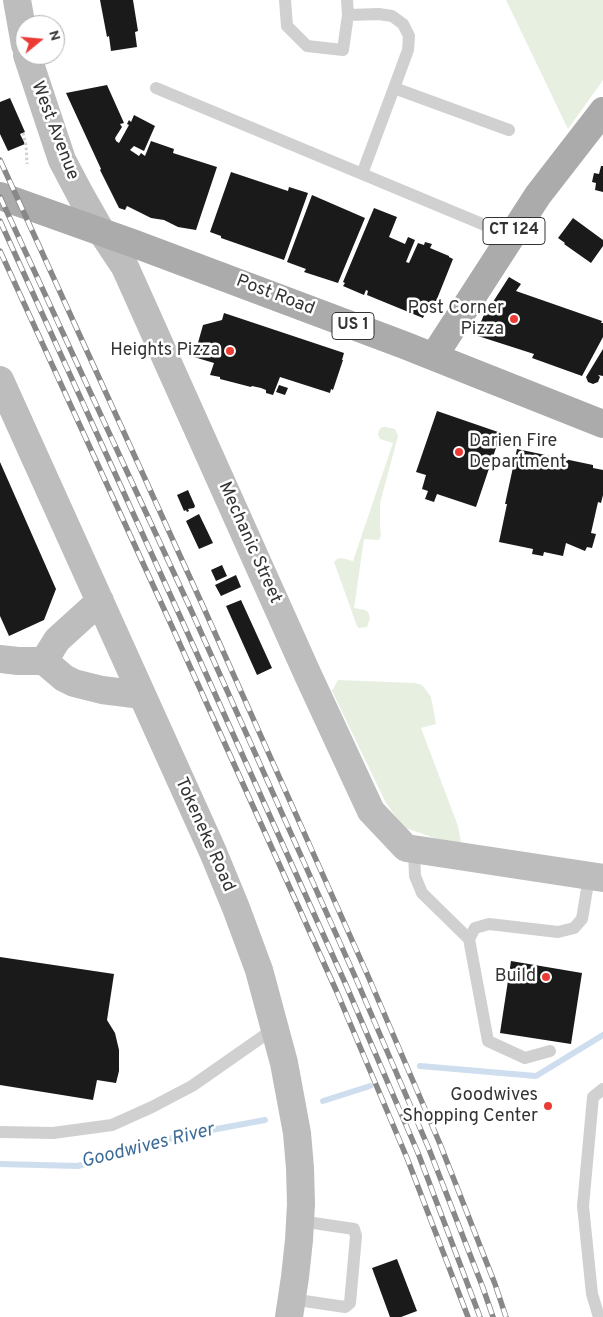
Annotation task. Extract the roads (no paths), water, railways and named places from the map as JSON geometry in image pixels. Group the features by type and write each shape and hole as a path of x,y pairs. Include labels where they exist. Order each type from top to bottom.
{"main road":[{"path":"17,0 20,15"},
{"name":"West Avenue","path":"30,65 62,160 101,232"},
{"name":"CT 124","path":"434,356 538,194 603,111"},
{"name":"Post Road","path":"0,196 434,356 603,424"},
{"name":"Mechanic Street","path":"101,232 125,267 307,673 372,811 410,849"},
{"name":"Tokeneke Road","path":"0,380 213,852 259,970 284,1063 297,1133 300,1168 300,1221 295,1278 290,1308"},
{"path":"44,661 57,640 100,601"},
{"path":"0,659 44,661 59,675 74,683 102,690 142,695"},
{"path":"410,849 596,877"}],"lane":[{"path":"285,0 287,26 307,46 344,50 348,15 347,0"},
{"path":"348,15 380,14 392,16 403,24 409,36 408,50 362,174"},
{"path":"156,88 511,236"},
{"path":"394,88 510,130"},
{"path":"410,849 415,876 422,893 469,939 488,1041 525,1058 550,1051"},
{"path":"469,939 475,928 489,924 558,932 574,928 582,919 596,877"},
{"path":"0,1132 53,1132 112,1125 192,1086 275,1028"},
{"path":"599,1317 592,1294 583,1206 600,1094"},
{"path":"290,1308 344,1307 350,1303 356,1236 354,1229 300,1221"}],"waterway":[{"name":"Goodwives River","path":"420,1066 536,1076 603,1035"},
{"name":"Goodwives River","path":"323,1101 370,1086"},
{"name":"Goodwives River","path":"0,1164 78,1166 179,1136 265,1120"}],"railway":[{"path":"0,160 202,604 368,976 440,1144 506,1317"},
{"path":"0,197 191,610 357,981 429,1149 493,1317"},
{"path":"0,221 346,985 418,1153 480,1317"},
{"path":"0,251 336,990 407,1158 468,1317"}],"place":[{"name":"Post Corner Pizza","path":"514,319"},
{"name":"Heights Pizza","path":"230,351"},
{"name":"Darien Fire Department","path":"459,452"},
{"name":"Build","path":"546,977"},
{"name":"Goodwives Shopping Center","path":"548,1106"}]}
